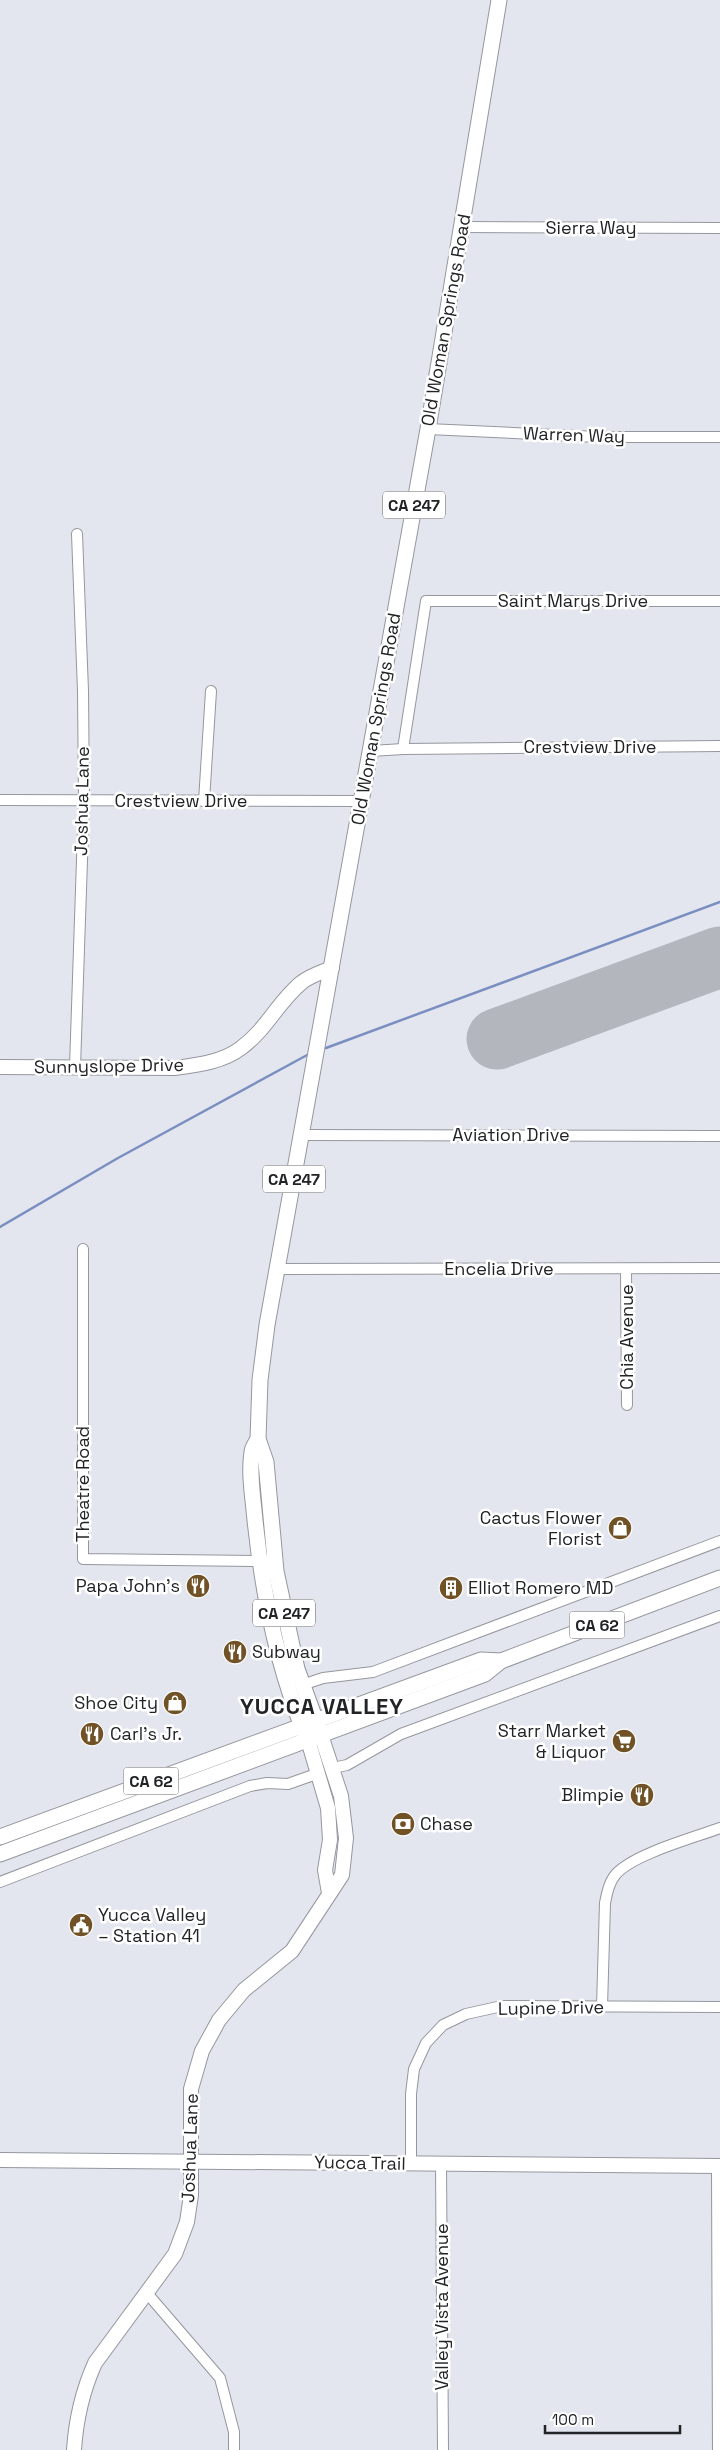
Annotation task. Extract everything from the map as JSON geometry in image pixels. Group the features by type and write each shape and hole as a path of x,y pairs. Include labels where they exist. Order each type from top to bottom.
{"main road":[{"name":"Old Woman Springs Road","path":"315,1738 275,1638 267,1561 252,1481 252,1451 258,1439 260,1380 267,1325 428,429 499,0"},
{"name":"Sunnyslope Drive","path":"0,1067 175,1068 197,1065 225,1057 241,1049 260,1032 302,982 332,968"},
{"name":"Old Woman Springs Road","path":"267,1561 283,1610 302,1685 308,1723"},
{"name":"CA 62","path":"0,1854 485,1674 501,1661 720,1578"},
{"name":"CA 62","path":"0,1837 481,1660 501,1661"},
{"name":"Joshua Lane","path":"74,2450 76,2422 86,2384 95,2363 175,2254 187,2222 192,2195 190,2163 191,2089 202,2051 219,2020 244,1990 292,1951 309,1928 329,1893 342,1875 346,1838 341,1796 333,1768 315,1738"},
{"path":"315,1738 319,1773 328,1808 330,1827 330,1840 325,1870 329,1893"},
{"name":"Yucca Trail","path":"0,2160 718,2166"}],"street":[{"name":"Sierra Way","path":"462,227 720,228"},
{"name":"Warren Way","path":"428,429 598,437 720,437"},
{"name":"Joshua Lane","path":"75,1067 84,800 83,691 77,534"},
{"name":"Saint Marys Drive","path":"403,749 426,600 720,601"},
{"path":"204,801 211,691"},
{"name":"Crestview Drive","path":"371,751 403,749 720,746"},
{"name":"Crestview Drive","path":"0,800 362,801"},
{"name":"Aviation Drive","path":"302,1135 720,1136"},
{"name":"Theatre Road","path":"83,1248 83,1559 267,1561"},
{"name":"Encelia Drive","path":"278,1269 720,1268"},
{"name":"Chia Avenue","path":"626,1269 627,1405"},
{"path":"302,1685 323,1678 373,1672 720,1541"},
{"path":"333,1768 346,1765 401,1734 720,1616"},
{"path":"0,1882 250,1786 267,1783 288,1784 319,1773"},
{"path":"602,2007 605,1903 608,1887 616,1874 633,1861 720,1828"},
{"name":"Lupine Drive","path":"410,2164 411,2094 414,2069 426,2043 443,2025 466,2014 502,2006 720,2007"},
{"name":"Valley Vista Avenue","path":"441,2164 443,2450"},
{"path":"718,2166 718,2450"},
{"path":"146,2292 220,2378 234,2432 234,2450"}],"waterway":[{"path":"326,1048 720,902"},
{"path":"0,1227 118,1158 309,1054"}],"runway":[{"path":"497,1039 720,957"}],"place":[{"name":"Cactus Flower Florist","path":"620,1528"},
{"name":"Papa John's","path":"198,1586"},
{"name":"Elliot Romero MD","path":"451,1588"},
{"name":"Subway","path":"235,1652"},
{"name":"Shoe City","path":"175,1703"},
{"name":"Carl's Jr.","path":"92,1734"},
{"name":"Starr Market & Liquor","path":"624,1741"},
{"name":"Blimpie","path":"642,1795"},
{"name":"Chase","path":"403,1824"},
{"name":"Yucca Valley – Station 41","path":"81,1925"}],"district":[{"name":"YUCCA VALLEY","path":"322,1706"}]}
